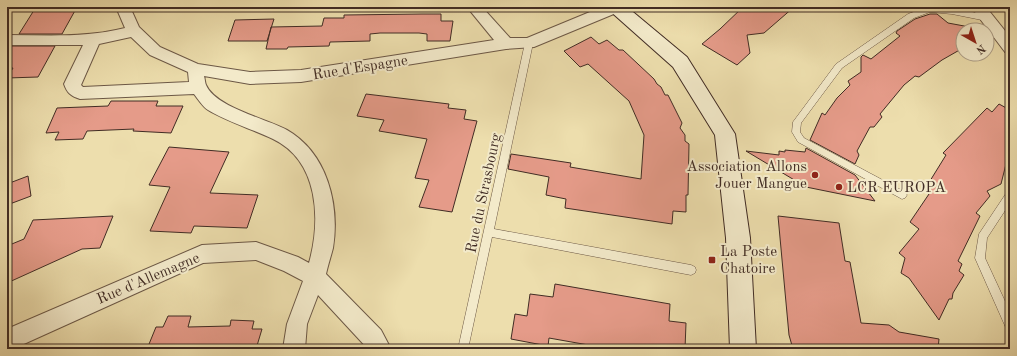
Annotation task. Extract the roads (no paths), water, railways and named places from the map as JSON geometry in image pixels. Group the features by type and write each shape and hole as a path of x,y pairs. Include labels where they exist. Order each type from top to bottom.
{"street":[{"name":"Rue d'Espagne","path":"123,7 129,23 134,31 155,51 195,69 250,78 301,76 506,44 529,43 616,7"},
{"path":"474,7 506,44"},
{"path":"616,7 680,62 725,134 738,238 743,349"},
{"path":"982,13 1010,48"},
{"path":"7,40 94,39 107,38 134,31"},
{"path":"94,39 72,84 74,89 80,93 198,88"},
{"path":"195,69 198,88 213,105 281,135 301,150 317,175 325,207 323,247 315,277 297,324 294,349"},
{"name":"Rue d'Allemagne","path":"7,340 202,254 256,251 291,264 315,277 373,338 380,349"}],"lane":[{"path":"902,195 801,140 796,132 797,122 839,66 911,16 930,9 982,13"},
{"name":"Rue du Strasbourg","path":"463,349 529,43"},
{"path":"1010,195 982,237 980,258 1010,324"},
{"path":"489,232 691,270"}],"place":[{"name":"Association Allons Jouer Mangue","path":"815,175"},
{"name":"LCR EUROPA","path":"839,187"},
{"name":"La Poste Chatoire","path":"712,260"}]}
